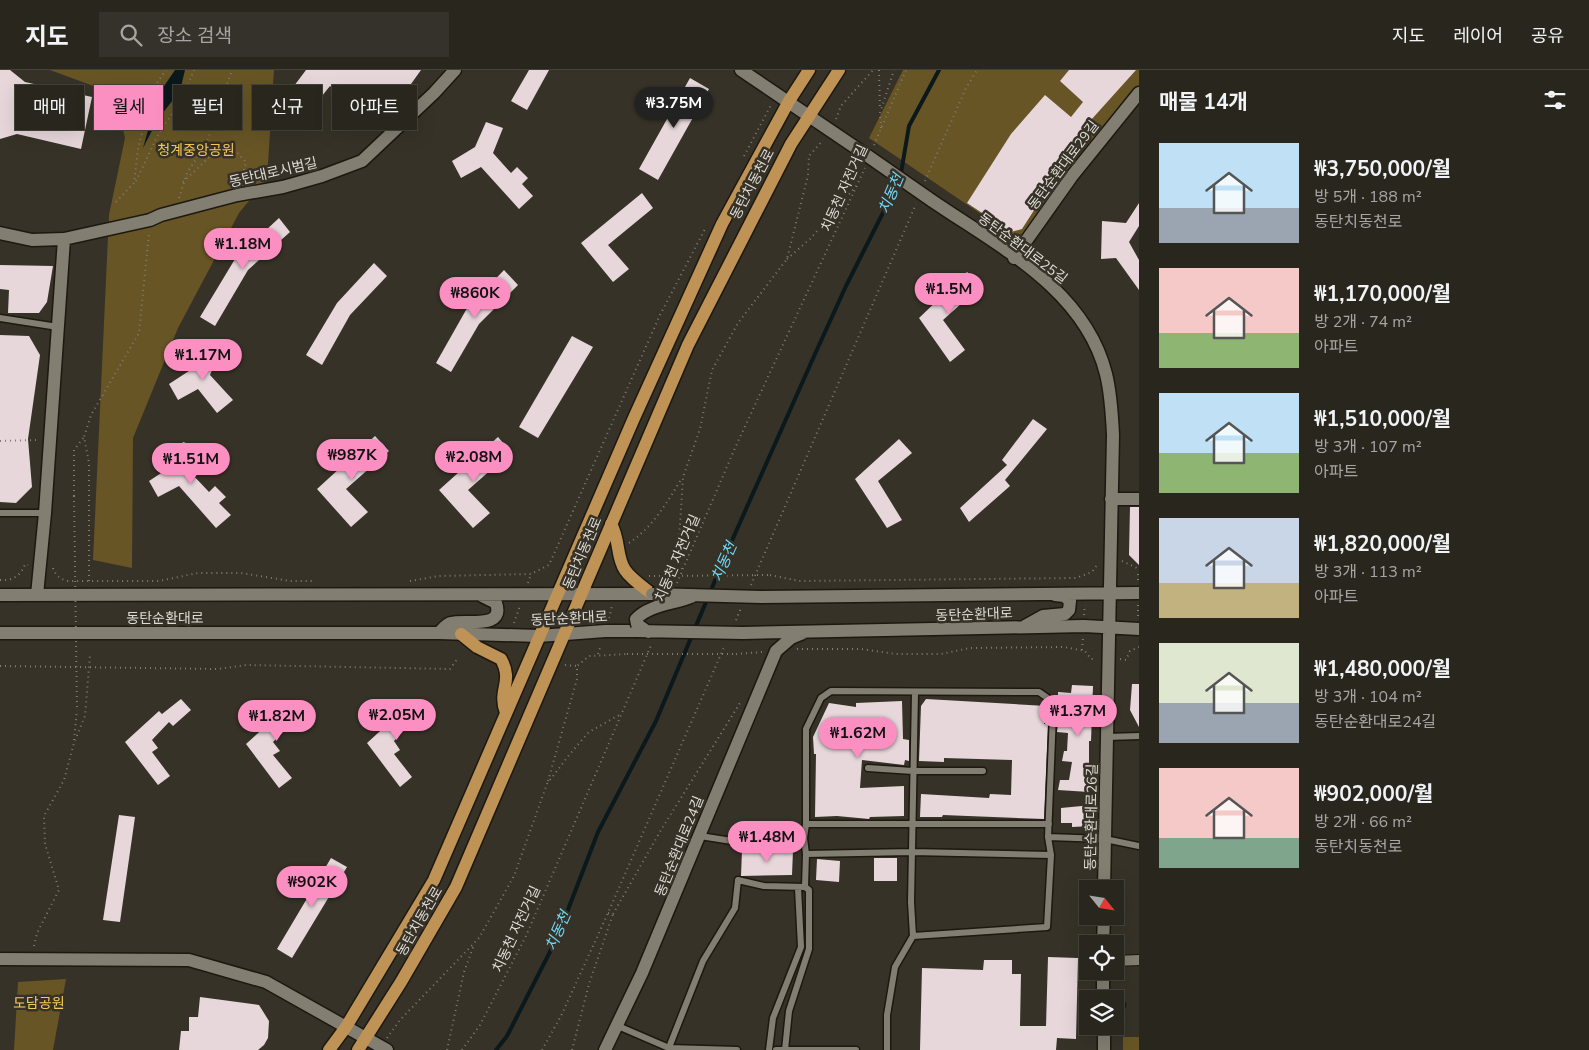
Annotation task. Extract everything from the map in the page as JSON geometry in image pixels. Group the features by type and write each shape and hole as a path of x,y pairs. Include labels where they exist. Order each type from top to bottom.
{"main road":[{"name":"동탄치동천로","path":"329,1050 346,1027 434,880 634,418 722,224 789,102 809,70"},
{"name":"동탄치동천로","path":"358,1050 367,1038 456,887 688,345 747,225 809,115 839,70"},
{"path":"611,524 618,535 619,555 624,570 652,594"},
{"path":"461,634 477,647 501,659 508,678 502,700 506,713"}],"street":[{"name":"동탄대로시범길","path":"0,234 32,240 64,239 150,220 176,210 237,195 291,185 322,176 362,161 434,93 455,70"},
{"name":"동탄순환대로25길","path":"741,70 832,130 868,150 931,200 1014,258 1064,297 1083,321 1100,355 1106,373 1112,406 1110,626"},
{"name":"동탄순환대로29길","path":"1014,258 1072,176 1139,93"},
{"path":"37,595 45,513 64,239"},
{"path":"1111,499 1139,499"},
{"path":"1022,627 1043,616 1065,614 1069,610 1070,601 1064,596 1042,593"},
{"name":"동탄순환대로","path":"0,595 652,594 761,597 1138,593"},
{"path":"439,633 452,623 484,622 496,616 498,610 496,603 479,595"},
{"path":"645,635 636,624 636,619 640,615 696,596"},
{"name":"동탄순환대로","path":"0,633 439,633 539,636 605,631 645,635 1084,626 1138,629"},
{"name":"동탄순환대로26길","path":"1104,880 1110,626"},
{"path":"750,633 776,651 791,638 803,633"},
{"name":"동탄순환대로24길","path":"605,1050 642,973 776,651"},
{"path":"0,959 189,960 266,982 384,1048"},
{"path":"1124,961 1139,960"},
{"path":"1104,1035 1104,1050"}],"lane":[{"path":"0,318 58,327"},
{"path":"0,513 45,513"},
{"path":"769,1050 774,1018 801,947 801,888 806,854 804,838 806,824 806,729 821,698 831,692 1039,692 1048,698 1053,714 1048,837 1051,855 1047,927 913,936"},
{"path":"887,1050 887,1016 895,967 913,936 912,824 915,693"},
{"path":"1107,737 1139,736"},
{"path":"868,768 913,771 983,771"},
{"path":"806,824 1049,824"},
{"path":"700,836 732,840 804,838"},
{"path":"1048,837 1105,839 1139,846"},
{"path":"806,854 912,852 1051,855"},
{"path":"669,1049 703,961 735,908 738,880 809,890 809,949 789,1011 785,1049"},
{"path":"618,1026 669,1049 737,1050"},
{"path":"776,1050 856,1050"}],"path":[{"path":"134,183 138,148 152,90 166,70"},
{"path":"116,202 134,183 159,133 183,98 194,70"},
{"path":"176,210 182,184 207,142 232,70"},
{"path":"787,259 808,175 809,156 832,130 841,106 873,70"},
{"path":"879,70 881,130"},
{"path":"880,113 894,70"},
{"name":"치동천 자전거길","path":"868,150 881,130 906,70"},
{"path":"924,185 966,88 978,70"},
{"path":"741,162 777,94"},
{"path":"182,184 217,150 232,147 246,162 237,195"},
{"name":"치동천 자전거길","path":"675,588 735,448 866,166"},
{"path":"626,544 644,533 654,522 683,477 700,429 712,370 738,323 787,259 810,239 858,184"},
{"path":"751,585 916,203"},
{"path":"74,743 76,710 74,450 84,437 91,415 139,333 150,220"},
{"path":"404,582 439,576 531,574 549,565 660,315 709,221"},
{"path":"84,437 89,463 89,581"},
{"path":"0,441 50,440"},
{"path":"683,477 678,556 683,570"},
{"path":"1124,560 1130,566 1138,569 1139,647 1130,652 1126,660"},
{"path":"662,576 770,574 799,581 1076,578 1092,572 1098,562"},
{"path":"0,580 14,578 23,572 25,564"},
{"path":"53,568 55,574 62,580 159,581 198,573 242,573 290,581 318,581"},
{"path":"1082,650 1085,593"},
{"path":"598,654 616,594"},
{"path":"735,622 743,603"},
{"name":"치동천 자전거길","path":"462,1050 480,1025 526,936 621,714 645,635"},
{"path":"542,1050 561,1016 608,913 728,640"},
{"path":"447,1050 464,972 474,943 514,876 548,784 577,679 578,666 583,660 598,654 736,654 861,649 896,654 942,654 970,648 1064,647 1088,652 1091,659"},
{"path":"31,959 37,933 59,890 46,844 44,816 64,780 74,743 85,716 90,655"},
{"path":"0,666 89,669 218,668 246,665 450,669 458,658"},
{"path":"572,1050 589,984 613,914 661,830 743,698"},
{"path":"548,784 589,732 621,714"},
{"path":"608,913 613,914"},
{"path":"384,1048 400,1020 474,943"}],"green space":[{"name":"청계중앙공원","path":"50,70 274,70 273,85 252,85 252,130 270,130 267,179 239,213 178,328 133,438 132,568 93,560 109,215 125,138 123,130 163,130 163,85 94,86"},
{"path":"903,70 1139,70 1139,88 1019,240 869,138"},
{"name":"도담공원","path":"66,979 53,1050 14,1050 18,982"},
{"path":"1123,1037 1139,1037 1139,1050 1123,1050"}],"shaded area":[{"path":"175,70 185,70 181,85 173,85 173,100 163,113 163,88"},
{"path":"148,130 152,130 143,148"}],"building":[{"path":"0,70 10,70 25,82 38,85 15,85 15,130 84,130 84,95 92,97 81,149 17,134 0,139"},
{"path":"306,70 421,70 410,85 332,85 332,88 330,86 322,96 322,85 295,85"},
{"path":"529,70 549,70 527,110 511,101"},
{"path":"1069,70 1136,70 1082,130 1061,160 1065,162 1022,229 1011,232 967,203 1011,134 1045,95 1071,117 1083,102 1060,81"},
{"path":"690,78 709,89 658,180 639,169"},
{"path":"486,122 503,128 493,153 511,173 517,167 528,178 522,184 533,196 519,209 481,167 461,178 452,161 475,147"},
{"path":"642,193 653,208 608,245 629,269 613,282 581,243"},
{"path":"1139,203 1139,226 1129,242 1139,260 1139,290 1116,258 1101,259 1102,221 1126,223"},
{"path":"279,218 290,232 248,270 215,326 200,317 235,259"},
{"path":"374,263 387,276 350,315 322,365 306,355 337,303"},
{"path":"0,265 53,266 47,302 39,313 8,313 9,290 0,289"},
{"path":"504,270 518,285 479,324 451,372 436,363 466,310"},
{"path":"967,272 982,285 943,320 965,350 950,362 919,318"},
{"path":"0,335 29,336 40,355 28,439 32,487 16,503 0,502"},
{"path":"572,336 593,347 538,438 519,427"},
{"path":"203,345 220,351 210,375 233,400 217,413 198,389 178,400 169,384 192,369"},
{"path":"1033,419 1047,429 1005,480 1010,486 969,522 960,508 1007,465 1002,460"},
{"path":"375,436 389,451 346,489 368,512 351,527 317,489"},
{"path":"498,437 511,452 468,490 490,513 473,528 439,490"},
{"path":"899,439 912,453 878,481 902,520 887,528 855,479"},
{"path":"183,442 201,448 191,473 209,492 215,486 226,497 219,503 231,515 216,528 179,486 158,497 149,481 172,466"},
{"path":"1130,507 1139,507 1139,565 1129,555"},
{"path":"1132,684 1139,684 1139,727 1130,710"},
{"path":"1072,685 1093,686 1091,741 1089,741 1089,792 1058,790 1060,780 1069,780 1072,762 1062,761 1064,751 1067,751 1068,733 1057,732 1058,724 1069,724 1068,703 1058,702 1058,692 1071,693"},
{"path":"181,699 191,710 173,726 169,722 152,740 158,748 152,752 170,776 158,785 125,742 159,711 162,714"},
{"path":"926,699 1046,706 1044,724 1048,724 1044,819 943,815 942,817 920,817 921,794 989,798 990,794 1011,795 1012,760 944,758 944,762 919,761 921,706"},
{"path":"424,700 433,711 415,728 411,723 394,741 400,750 394,754 412,777 400,787 367,743 401,712 404,715"},
{"path":"303,701 313,712 294,729 290,725 273,742 280,751 273,755 292,778 279,788 246,744 280,713 284,716"},
{"path":"902,701 903,739 909,740 909,761 905,760 904,765 862,760 860,788 904,786 904,816 870,817 869,819 837,816 815,817 816,754 814,754 813,737 829,703 856,707 856,703"},
{"path":"1092,805 1092,826 1072,827 1072,823 1061,823 1061,808"},
{"path":"119,815 135,817 120,922 103,920"},
{"path":"742,850 793,850 792,875 741,876"},
{"path":"331,858 347,867 292,958 277,949"},
{"path":"874,858 897,858 897,881 874,881"},
{"path":"817,859 840,861 839,882 816,880"},
{"path":"1048,957 1078,958 1076,1039 1057,1038 1056,1050 920,1050 922,968 983,970 984,960 1012,960 1012,974 1021,974 1020,1026 1046,1026"},
{"path":"200,997 259,1005 269,1021 268,1038 264,1045 258,1050 179,1050 181,1031 189,1031 189,1017 198,1017"}],"waterway":[{"name":"치동천","path":"496,1050 507,1036 557,938 598,832 656,721 730,545 815,354 846,286 900,179 909,126 939,70"}]}
